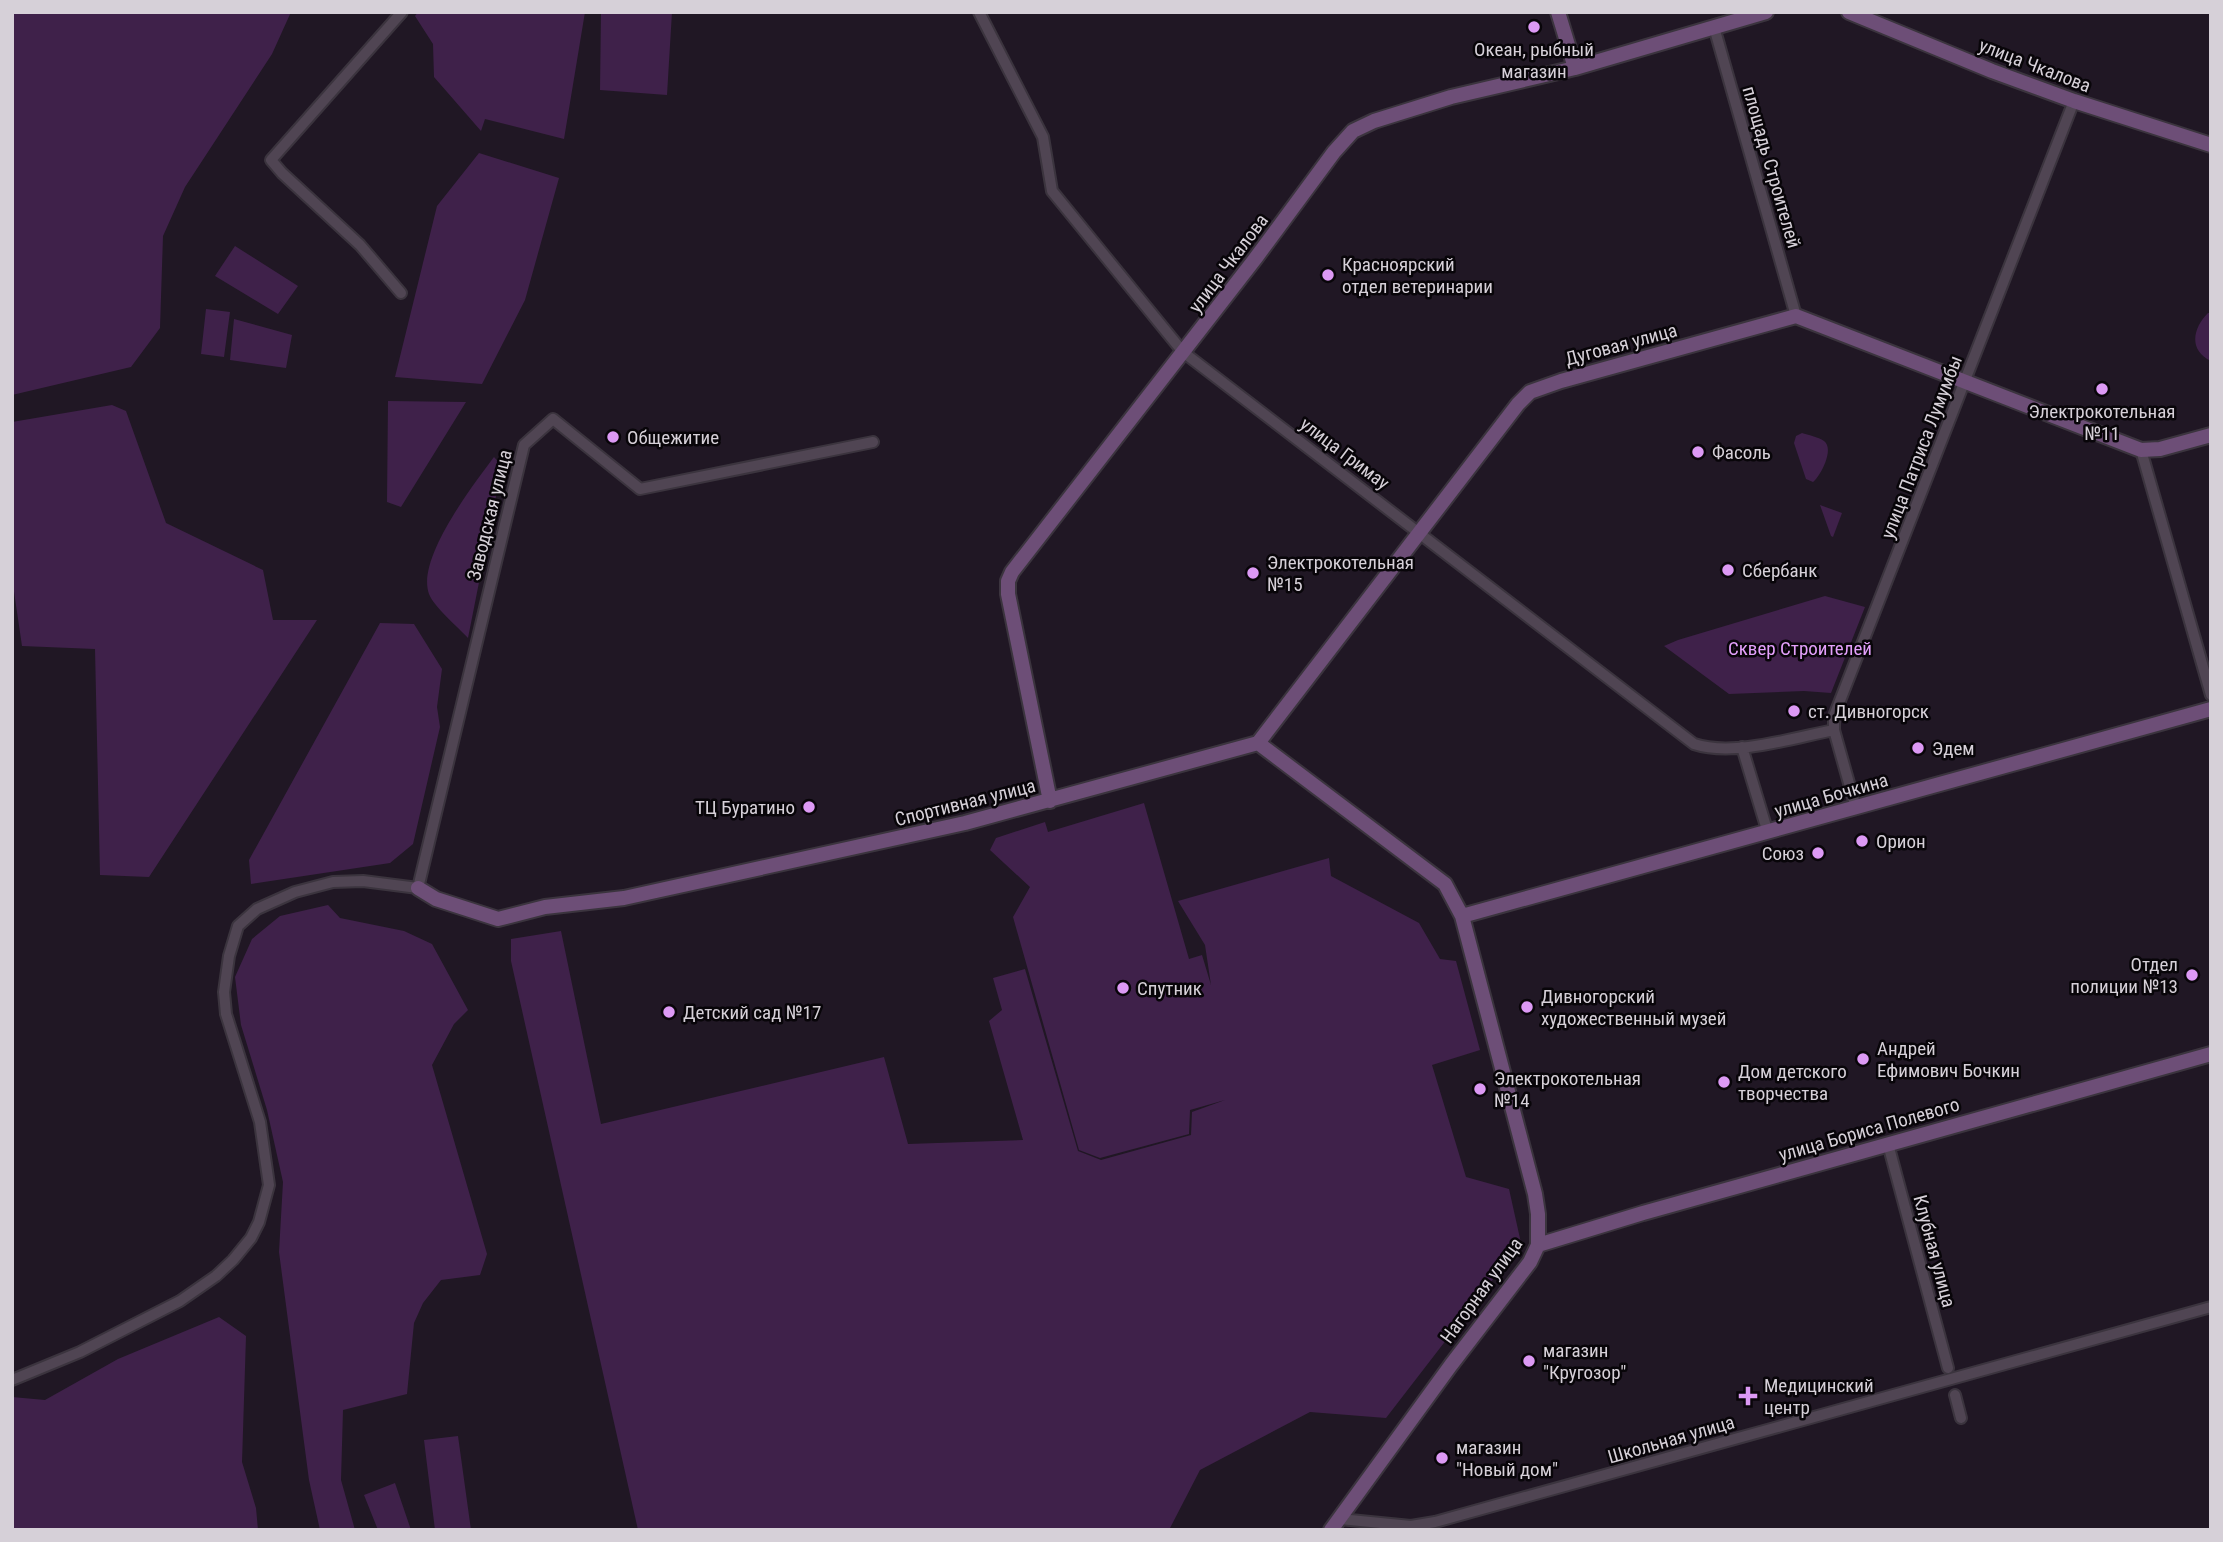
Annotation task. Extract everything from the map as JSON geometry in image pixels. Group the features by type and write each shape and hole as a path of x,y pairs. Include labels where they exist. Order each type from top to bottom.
{"main road":[{"path":"1558,12 1574,68"},
{"name":"улица Чкалова","path":"1050,801 1008,594 1008,581 1012,572 1334,152 1353,131 1374,121 1451,97 1574,68 1766,12"},
{"name":"улица Чкалова","path":"1849,12 1992,71 2074,101 2211,145"},
{"path":"1796,316 2141,450 2160,449 2211,435"},
{"name":"Дуговая улица","path":"1258,743 1512,411 1530,392 1796,316"},
{"name":"улица Бочкина","path":"1462,916 2211,709"},
{"path":"1258,743 1445,884 1462,916"},
{"name":"Спортивная улица","path":"418,888 436,899 498,919 545,907 624,898 965,823 1258,743"},
{"name":"Нагорная улица","path":"1336,1524 1451,1365 1530,1262 1538,1245 1535,1194 1462,916"},
{"name":"улица Бориса Полевого","path":"1538,1245 1643,1213 2211,1054"}],"street":[{"path":"401,293 360,245 271,160 402,12"},
{"name":"улица Гримау","path":"979,12 1043,137 1052,191 1183,352 1693,744 1707,749 1742,747 1834,730"},
{"name":"площадь Строителей","path":"1714,27 1796,316"},
{"name":"улица Патриса Лумумбы","path":"1856,808 1834,730 1834,716 2074,101"},
{"name":"Заводская улица","path":"418,888 524,445 553,419 640,489 873,442"},
{"path":"2141,450 2211,695"},
{"path":"1742,747 1769,833"},
{"path":"12,1380 80,1352 180,1301 216,1276 251,1238 259,1222 269,1185 260,1122 226,1014 224,992 238,926 257,909 295,892 333,882 363,881 418,888"},
{"name":"Клубная улица","path":"1888,1144 1948,1367"},
{"name":"Школьная улица","path":"1336,1524 1411,1526 1435,1522 2211,1307"},
{"path":"1955,1395 1961,1418"}],"green space":[{"path":"12,12 291,12 272,54 185,187 163,236 160,328 131,367 12,395"},
{"path":"418,12 585,12 564,139 485,119 481,131 434,77 433,44 415,16"},
{"path":"601,12 672,12 667,95 600,90"},
{"path":"479,153 559,178 525,300 482,384 395,377 437,206"},
{"path":"235,246 298,286 278,314 215,276"},
{"path":"206,309 230,312 224,357 201,354"},
{"path":"2208,313 2211,313 2211,361 2199,351 2195,338 2199,325"},
{"path":"234,319 292,335 286,368 230,360"},
{"path":"388,401 466,402 401,507 387,502"},
{"path":"112,405 126,411 166,523 263,570 273,620 317,620 149,877 100,875 95,649 22,646 12,578 12,422"},
{"path":"1802,433 1822,440 1827,445 1825,463 1813,482 1806,479 1794,443 1796,436"},
{"path":"494,457 502,466 468,638 432,599 427,579 438,543 473,485"},
{"path":"1820,505 1842,513 1833,537 1831,536"},
{"name":"Сквер Строителей","path":"1825,596 1865,607 1831,693 1804,691 1729,694 1664,646 1678,640"},
{"path":"380,623 414,624 442,669 437,707 440,727 413,844 390,863 251,884 249,860"},
{"path":"1144,803 1189,959 1202,955 1211,985 1205,945 1178,901 1329,858 1331,876 1419,923 1440,959 1456,961 1480,1050 1432,1065 1466,1177 1509,1189 1521,1243 1386,1418 1310,1412 1200,1470 1169,1530 638,1530 511,961 511,939 561,931 601,1124 884,1057 908,1144 1023,1140 989,1021 1002,1010 993,978 1025,969 1078,1151 1101,1160 1191,1135 1192,1112 1225,1100 1190,1110 1189,1134 1100,1158 1079,1150 1013,917 1030,887 990,850 996,838 1045,822 1048,832"},
{"path":"328,905 340,918 404,931 432,944 468,1010 454,1024 432,1065 487,1254 480,1275 441,1280 423,1303 414,1323 407,1394 343,1410 341,1480 355,1530 320,1530 309,1480 279,1252 283,1182 267,1110 241,1025 235,977 252,939 280,916"},
{"path":"219,1317 246,1336 242,1462 256,1508 258,1530 12,1530 12,1397 45,1400 118,1359"},
{"path":"458,1436 471,1530 435,1530 424,1440"},
{"path":"395,1483 411,1530 378,1530 364,1495"}],"place":[{"name":"Океан, рыбный магазин","path":"1534,27"},
{"name":"Красноярский отдел ветеринарии","path":"1328,275"},
{"name":"Электрокотельная №11","path":"2102,389"},
{"name":"Общежитие","path":"613,437"},
{"name":"Фасоль","path":"1698,452"},
{"name":"Сбербанк","path":"1728,570"},
{"name":"Электрокотельная №15","path":"1253,573"},
{"name":"ст. Дивногорск","path":"1794,711"},
{"name":"Эдем","path":"1918,748"},
{"name":"ТЦ Буратино","path":"809,807"},
{"name":"Орион","path":"1862,841"},
{"name":"Союз","path":"1818,853"},
{"name":"Отдел полиции №13","path":"2192,975"},
{"name":"Спутник","path":"1123,988"},
{"name":"Дивногорский художественный музей","path":"1527,1007"},
{"name":"Детский сад №17","path":"669,1012"},
{"name":"Андрей Ефимович Бочкин","path":"1863,1059"},
{"name":"Дом детского творчества","path":"1724,1082"},
{"name":"Электрокотельная №14","path":"1480,1089"},
{"name":"магазин \"Кругозор\"","path":"1529,1361"},
{"name":"Медицинский центр","path":"1748,1396"},
{"name":"магазин \"Новый дом\"","path":"1442,1458"}]}
